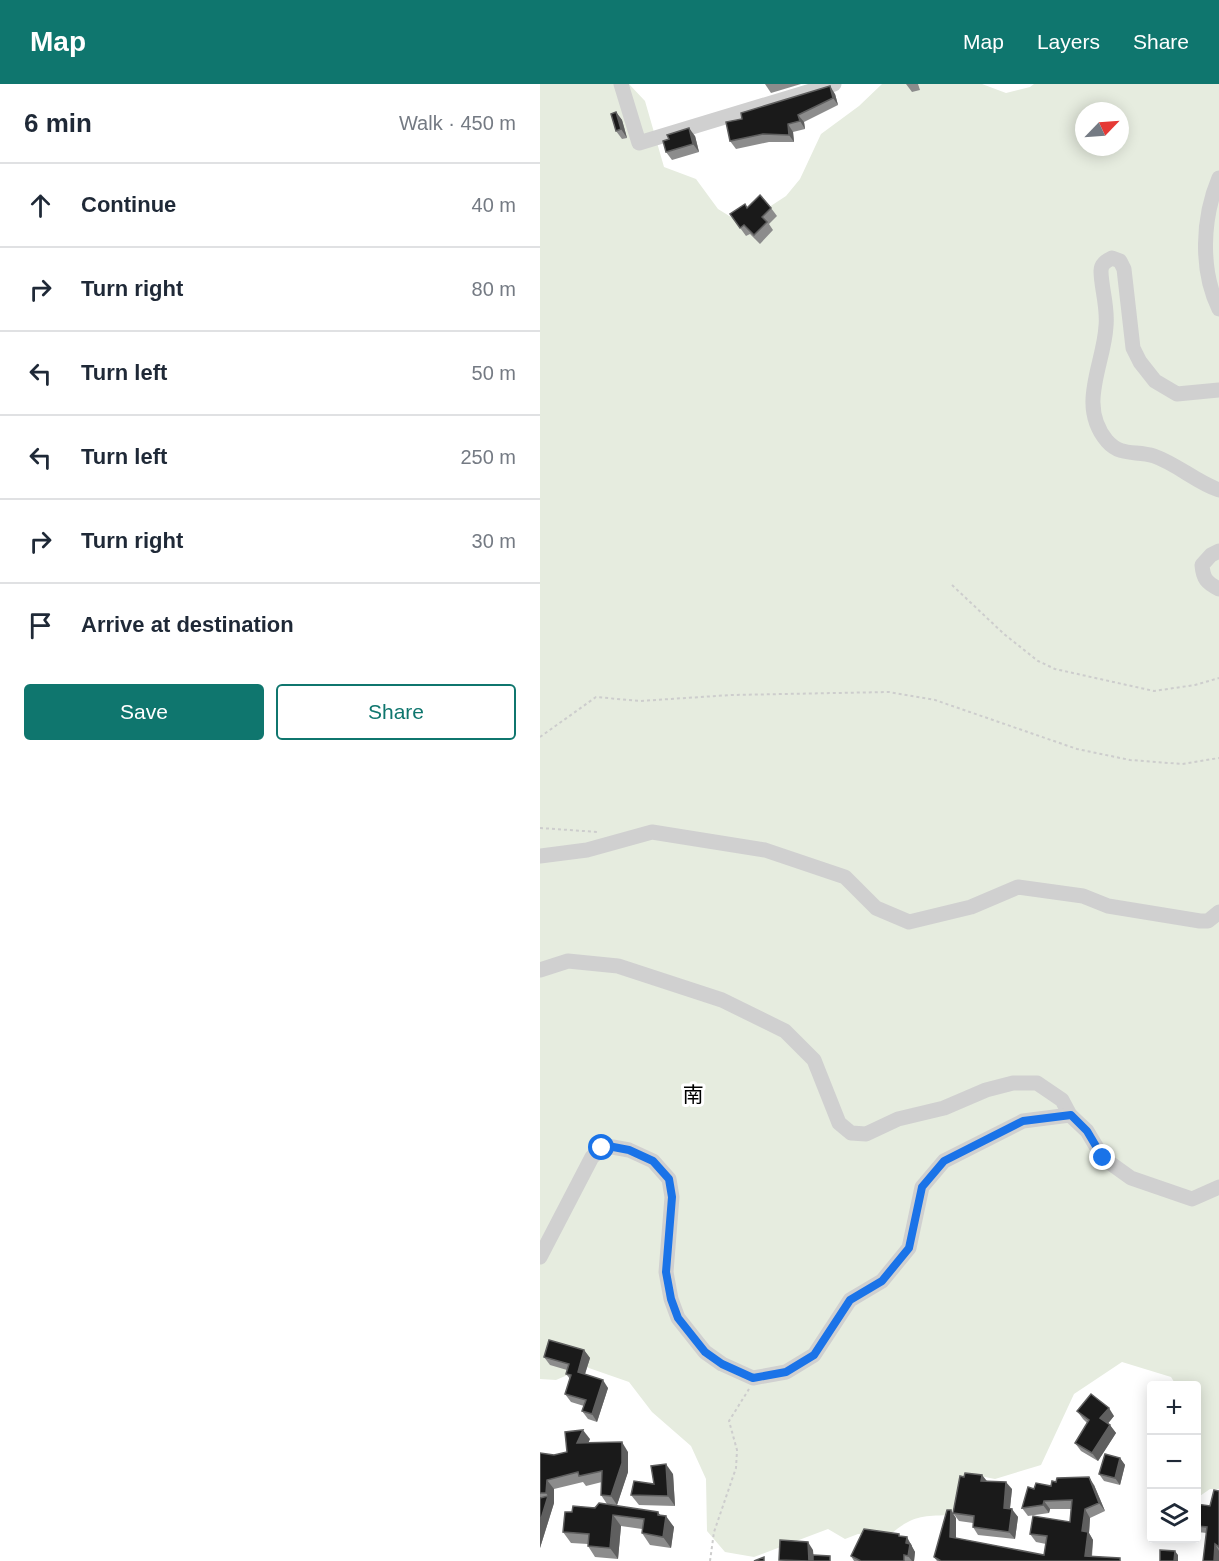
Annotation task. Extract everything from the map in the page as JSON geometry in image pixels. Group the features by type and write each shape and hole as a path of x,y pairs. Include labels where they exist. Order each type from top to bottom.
{"street":[{"path":"621,84 639,143 834,84"},
{"path":"1219,178 1208,213 1206,237 1212,295 1219,309"},
{"path":"1219,390 1177,394 1155,381 1133,348 1124,269 1120,261 1112,258 1105,261 1101,270 1106,296 1106,328 1093,390 1092,410 1098,428 1108,443 1125,453 1153,455 1219,490"},
{"path":"1219,551 1211,555 1202,565 1203,576 1207,583 1219,589"},
{"path":"540,856 587,850 651,832 765,850 845,877 876,908 909,922 971,908 1018,887 1083,896 1108,906 1200,921 1208,921 1219,912"},
{"path":"540,970 568,961 618,966 722,999 747,1015 785,1031 814,1060 827,1088 839,1124 851,1133 866,1134 898,1119 944,1108 986,1090 1013,1083 1037,1083 1062,1100 1071,1115 1087,1131 1103,1158 1131,1178 1192,1199 1219,1187"},
{"path":"540,1257 592,1157 602,1148 608,1146 629,1150 653,1161 669,1179 672,1197 666,1272 671,1299 678,1318 705,1352 722,1364 753,1378 786,1372 814,1355 850,1300 882,1281 909,1248 922,1187 944,1161 1023,1121 1071,1115"}],"path":[{"path":"952,585 1004,634 1038,661 1055,669 1154,691 1195,685 1219,678"},
{"path":"540,737 596,698 640,701 731,695 889,692 935,700 1077,749 1130,760 1182,764 1219,758"},
{"path":"540,828 607,832"},
{"path":"710,1561 714,1532 736,1468 737,1450 729,1421 753,1378"}],"shaded area":[{"path":"540,84 629,84 645,101 664,167 696,179 718,209 739,222 757,215 786,196 800,179 821,134 859,106 882,84 982,84 1006,93 1034,84 1219,84 1219,1489 1210,1489 1201,1495 1201,1381 1174,1381 1171,1377 1122,1362 1074,1394 1041,1465 995,1479 965,1473 951,1515 919,1518 906,1523 891,1534 858,1534 845,1539 828,1529 754,1557 725,1552 707,1531 706,1479 691,1446 652,1412 629,1382 586,1367 556,1380 540,1379"}],"building":[{"path":"830,86 833,98 798,115 800,121 788,124 789,135 763,134 730,141 726,122 742,119 741,113"},
{"path":"616,112 621,129 616,131 611,114"},
{"path":"689,128 693,144 666,152 663,141 669,139 667,135"},
{"path":"760,195 771,208 762,217 767,222 754,235 744,225 740,228 730,214 745,204 747,208"},
{"path":"549,1340 584,1350 578,1372 603,1380 592,1414 582,1411 586,1400 565,1394 571,1375 566,1374 569,1364 544,1357"},
{"path":"1091,1394 1109,1408 1100,1418 1110,1425 1092,1453 1075,1443 1089,1420 1077,1411"},
{"path":"583,1430 577,1443 622,1442 622,1463 611,1496 601,1495 602,1471 579,1476 578,1472 547,1480 546,1493 540,1493 540,1453 554,1455 567,1452 565,1432"},
{"path":"1105,1454 1120,1458 1115,1478 1099,1474"},
{"path":"666,1464 668,1496 631,1495 634,1481 654,1484 651,1466"},
{"path":"965,1473 982,1475 981,1481 1006,1482 1004,1508 1012,1509 1009,1532 973,1527 974,1516 953,1513 960,1476 964,1477"},
{"path":"1089,1477 1099,1503 1085,1509 1082,1531 1088,1532 1085,1556 1120,1558 1120,1561 941,1561 934,1557 947,1510 951,1510 950,1537 1044,1555 1047,1536 1030,1534 1033,1516 1070,1522 1072,1500 1044,1501 1043,1505 1022,1508 1028,1487 1034,1489 1036,1483 1051,1486 1052,1481 1056,1482 1057,1478"},
{"path":"1214,1490 1219,1491 1219,1547 1215,1544 1214,1561 1203,1561 1207,1527 1201,1526 1201,1505 1210,1506"},
{"path":"548,1496 540,1522 540,1498"},
{"path":"599,1503 658,1512 658,1515 666,1516 663,1537 642,1533 644,1519 613,1515 610,1548 588,1546 589,1534 563,1532 565,1512 572,1512 573,1506 595,1508"},
{"path":"864,1529 907,1537 906,1543 910,1544 908,1556 904,1555 904,1561 861,1561 851,1556"},
{"path":"780,1540 808,1542 809,1561 779,1560"},
{"path":"1160,1550 1175,1551 1174,1561 1160,1561"},
{"path":"813,1555 830,1556 830,1561 813,1561"}],"district":[{"name":"南","path":"693,1095"}],"route":[{"path":"602,1148 608,1146 629,1150 653,1161 669,1179 672,1197 666,1272 671,1299 678,1318 705,1352 722,1364 753,1378 786,1372 814,1355 850,1300 882,1281 909,1248 922,1187 944,1161 1023,1121 1071,1115 1087,1131 1103,1158"}]}
